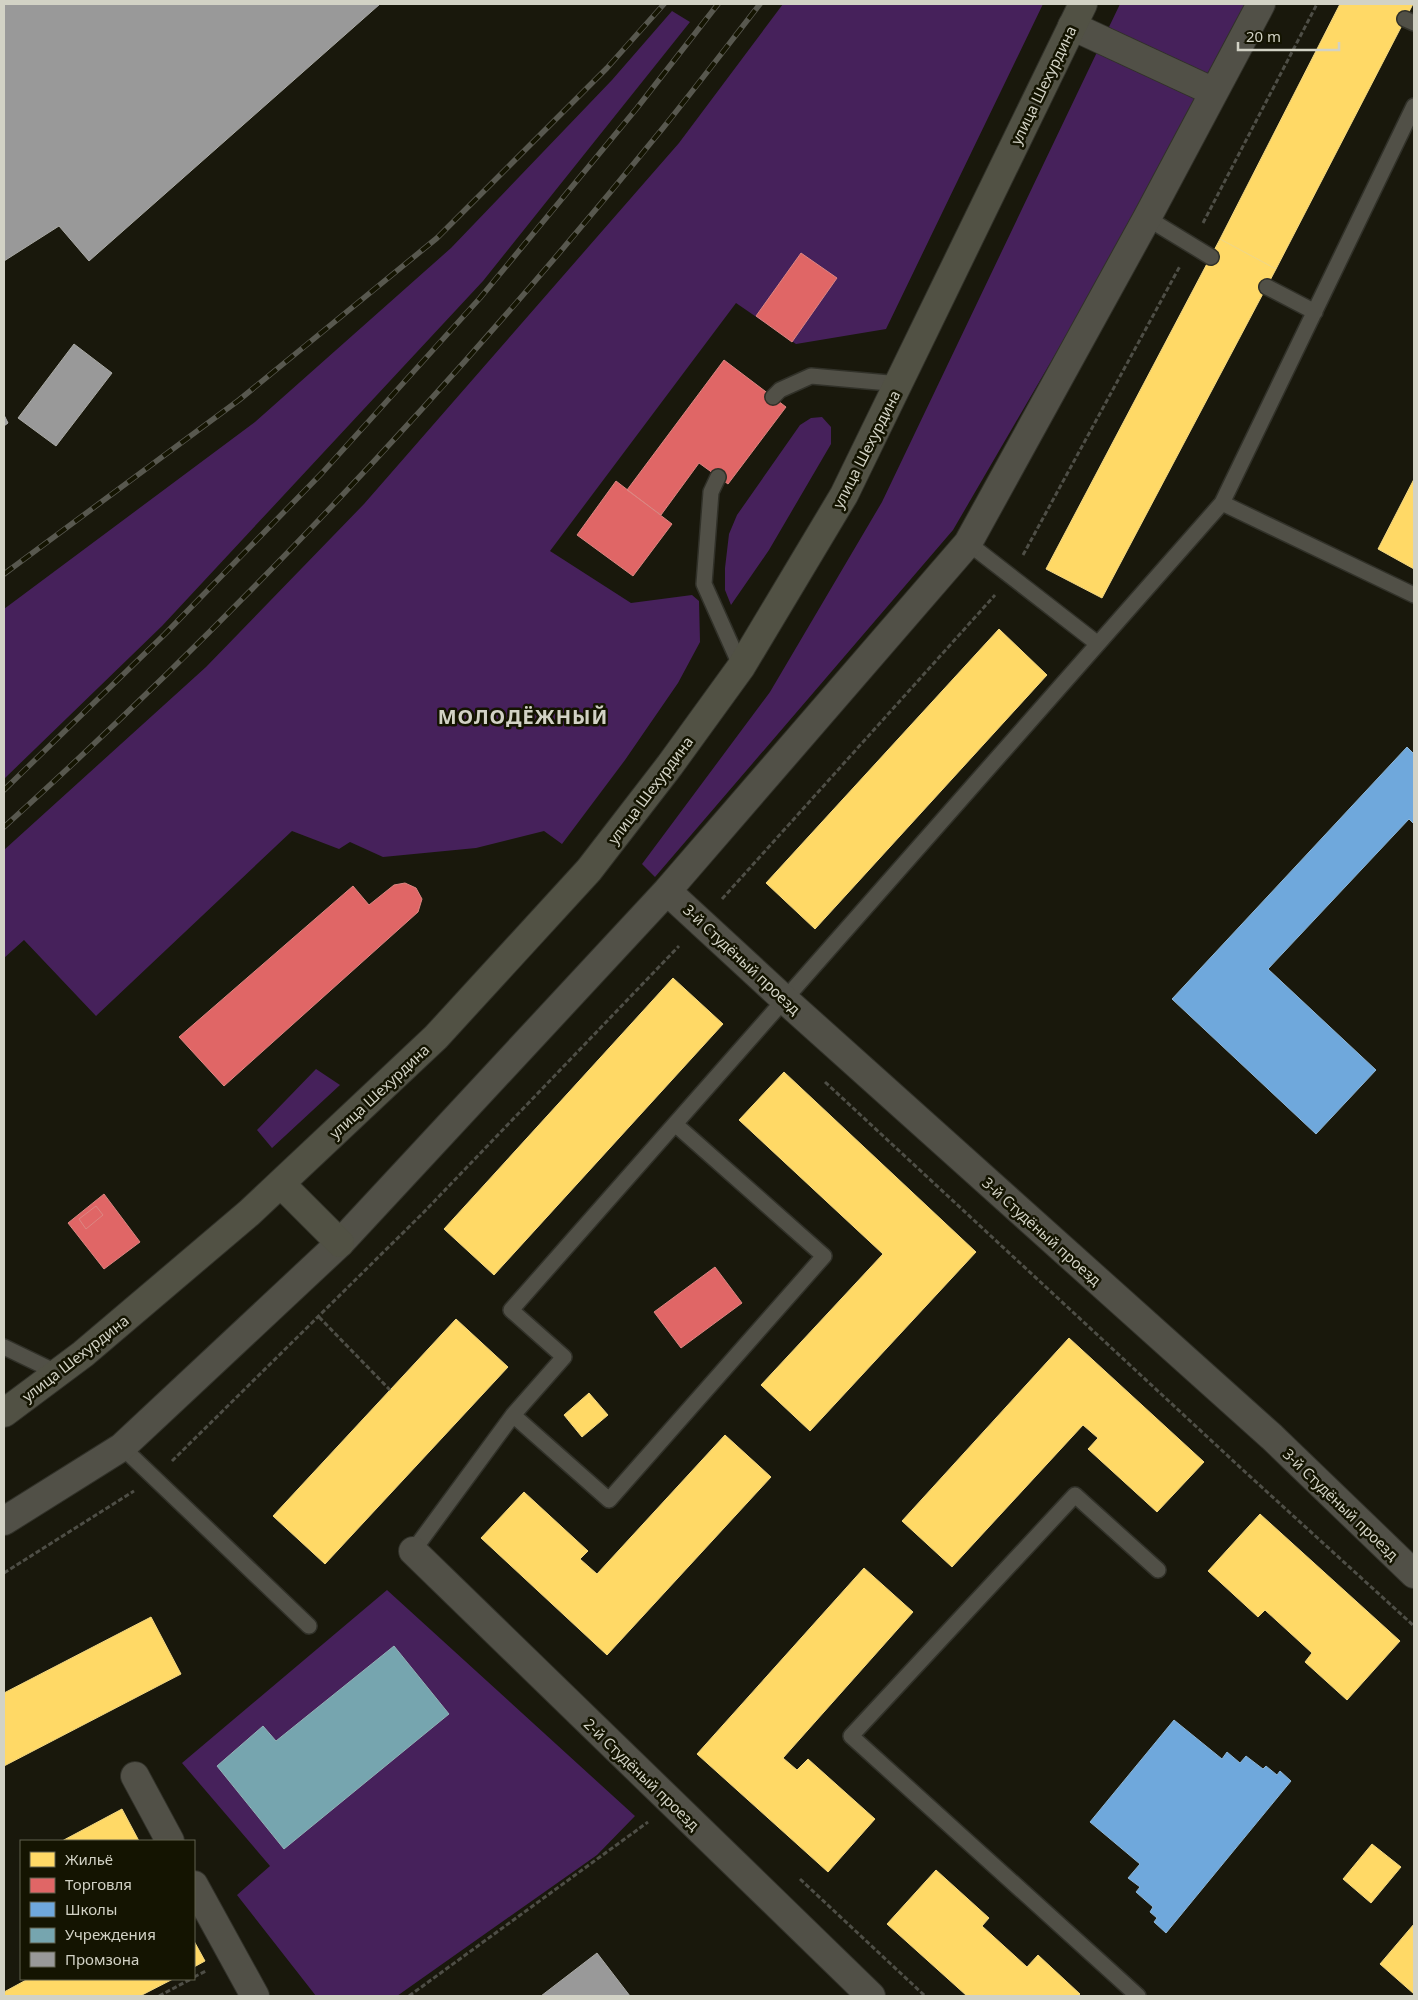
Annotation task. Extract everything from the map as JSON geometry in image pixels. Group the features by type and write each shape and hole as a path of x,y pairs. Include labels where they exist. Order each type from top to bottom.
{"main road":[{"name":"улица Шехурдина","path":"4,1413 83,1354 281,1184 436,1037 589,870 670,765 741,667 844,495 900,384 1077,15"},
{"path":"281,1184 340,1243"}],"street":[{"path":"4,1521 122,1447 340,1243 667,890 968,543 1147,218 1261,4"},
{"path":"1077,15 1214,92"},
{"name":"3-й Студёный проезд","path":"667,890 784,998 1264,1430 1414,1574"},
{"name":"2-й Студёный проезд","path":"413,1551 872,1996"},
{"path":"135,1776 169,1840"},
{"path":"195,1886 254,1996"}],"lane":[{"path":"413,1551 514,1415 564,1357 511,1310 1222,503 1414,106"},
{"path":"1147,218 1211,257"},
{"path":"1267,287 1315,312"},
{"path":"773,397 780,390 811,376 900,384"},
{"path":"718,477 710,492 704,584 741,667"},
{"path":"1222,503 1414,595"},
{"path":"968,543 1098,644"},
{"path":"514,1415 609,1500 824,1256 674,1124"},
{"path":"4,1347 58,1373"},
{"path":"122,1447 309,1626"},
{"path":"1138,1996 851,1736 1075,1495 1158,1570"}],"path":[{"path":"678,947 685,953"},
{"path":"821,1077 1414,1626"},
{"path":"319,1317 390,1390"},
{"path":"409,1996 673,1804"},
{"path":"160,1996 189,1980"}],"shaded area":[{"path":"783,4 1043,4 886,329 796,344 736,303 550,551 631,603 692,595 699,601 700,642 678,683 625,760 562,844 544,831 476,848 383,857 350,842 339,849 292,831 96,1016 24,940 4,958 4,850 206,667 364,504 679,143"},
{"path":"1120,4 1249,4 1138,212 953,530 655,877 642,864 770,692 882,502"},
{"path":"672,11 690,22 483,281 162,626 4,779 4,609 255,422 451,248 612,80"},
{"path":"822,417 831,427 831,444 769,550 731,605 725,590 725,568 729,534 737,515 800,425 811,418"},
{"path":"316,1069 340,1085 272,1148 257,1130"},
{"path":"387,1590 635,1816 597,1855 397,1996 316,1996 237,1895 270,1866 182,1763"}],"building: Жильё":[{"path":"1340,4 1413,4 1276,269 1220,239"},
{"path":"1220,239 1276,269 1102,598 1046,569"},
{"path":"1414,479 1414,569 1378,549"},
{"path":"999,629 1047,675 815,929 766,883"},
{"path":"673,978 723,1024 494,1275 444,1229"},
{"path":"784,1072 976,1252 810,1431 761,1385 883,1254 739,1120"},
{"path":"456,1319 508,1367 325,1564 273,1516"},
{"path":"1069,1338 1204,1462 1157,1512 1088,1449 1098,1438 1083,1425 952,1567 902,1521"},
{"path":"589,1393 608,1415 582,1437 564,1415"},
{"path":"725,1435 771,1477 607,1655 481,1538 524,1492 588,1551 580,1559 597,1574"},
{"path":"1260,1514 1400,1641 1347,1700 1305,1662 1312,1653 1265,1610 1258,1617 1208,1571"},
{"path":"864,1568 913,1612 783,1758 797,1770 808,1759 875,1819 828,1872 697,1754"},
{"path":"151,1617 181,1674 4,1766 4,1693"},
{"path":"122,1809 138,1840 64,1840"},
{"path":"1372,1844 1401,1867 1371,1903 1343,1879"},
{"path":"936,1870 989,1918 982,1926 1027,1967 1038,1955 1080,1994 1078,1996 967,1996 887,1924"},
{"path":"1414,1924 1414,1994 1380,1964"},
{"path":"195,1943 205,1961 195,1966"},
{"path":"26,1980 171,1980 140,1996 4,1996 4,1992"}],"building: Торговля":[{"path":"801,253 837,278 792,342 756,316"},
{"path":"724,360 786,407 728,484 699,463 661,515 627,490"},
{"path":"616,481 672,524 633,576 577,535"},
{"path":"405,883 416,888 422,899 418,912 224,1086 179,1037 353,886 369,905 394,885"},
{"path":"104,1194 140,1242 104,1269 68,1223"},
{"path":"96,1206 103,1215 86,1229 79,1219"},
{"path":"715,1267 742,1303 681,1348 654,1312"}],"building: Школы":[{"path":"1407,747 1414,754 1414,824 1409,819 1268,969 1376,1070 1316,1134 1172,999"},
{"path":"1174,1720 1222,1759 1227,1752 1240,1763 1246,1756 1263,1769 1266,1766 1277,1775 1280,1771 1291,1781 1166,1933 1154,1922 1157,1918 1150,1912 1153,1907 1136,1892 1140,1887 1128,1878 1140,1864 1090,1822"}],"building: Учреждения":[{"path":"394,1646 449,1714 284,1849 217,1766 263,1726 276,1741"}],"building: Промзона":[{"path":"4,4 380,4 89,261 59,226 4,261"},
{"path":"74,344 112,373 56,446 18,418"},
{"path":"4,415 8,423 4,426"},
{"path":"597,1953 630,1996 541,1996"}],"railway":[{"path":"4,574 239,400 437,238 607,68 664,4"},
{"path":"4,790 165,634 322,473 480,298 637,108 718,4"},
{"path":"4,827 179,662 264,577 428,402 586,221 663,128 760,4"}],"district":[{"name":"МОЛОДЁЖНЫЙ","path":"523,716"}]}
